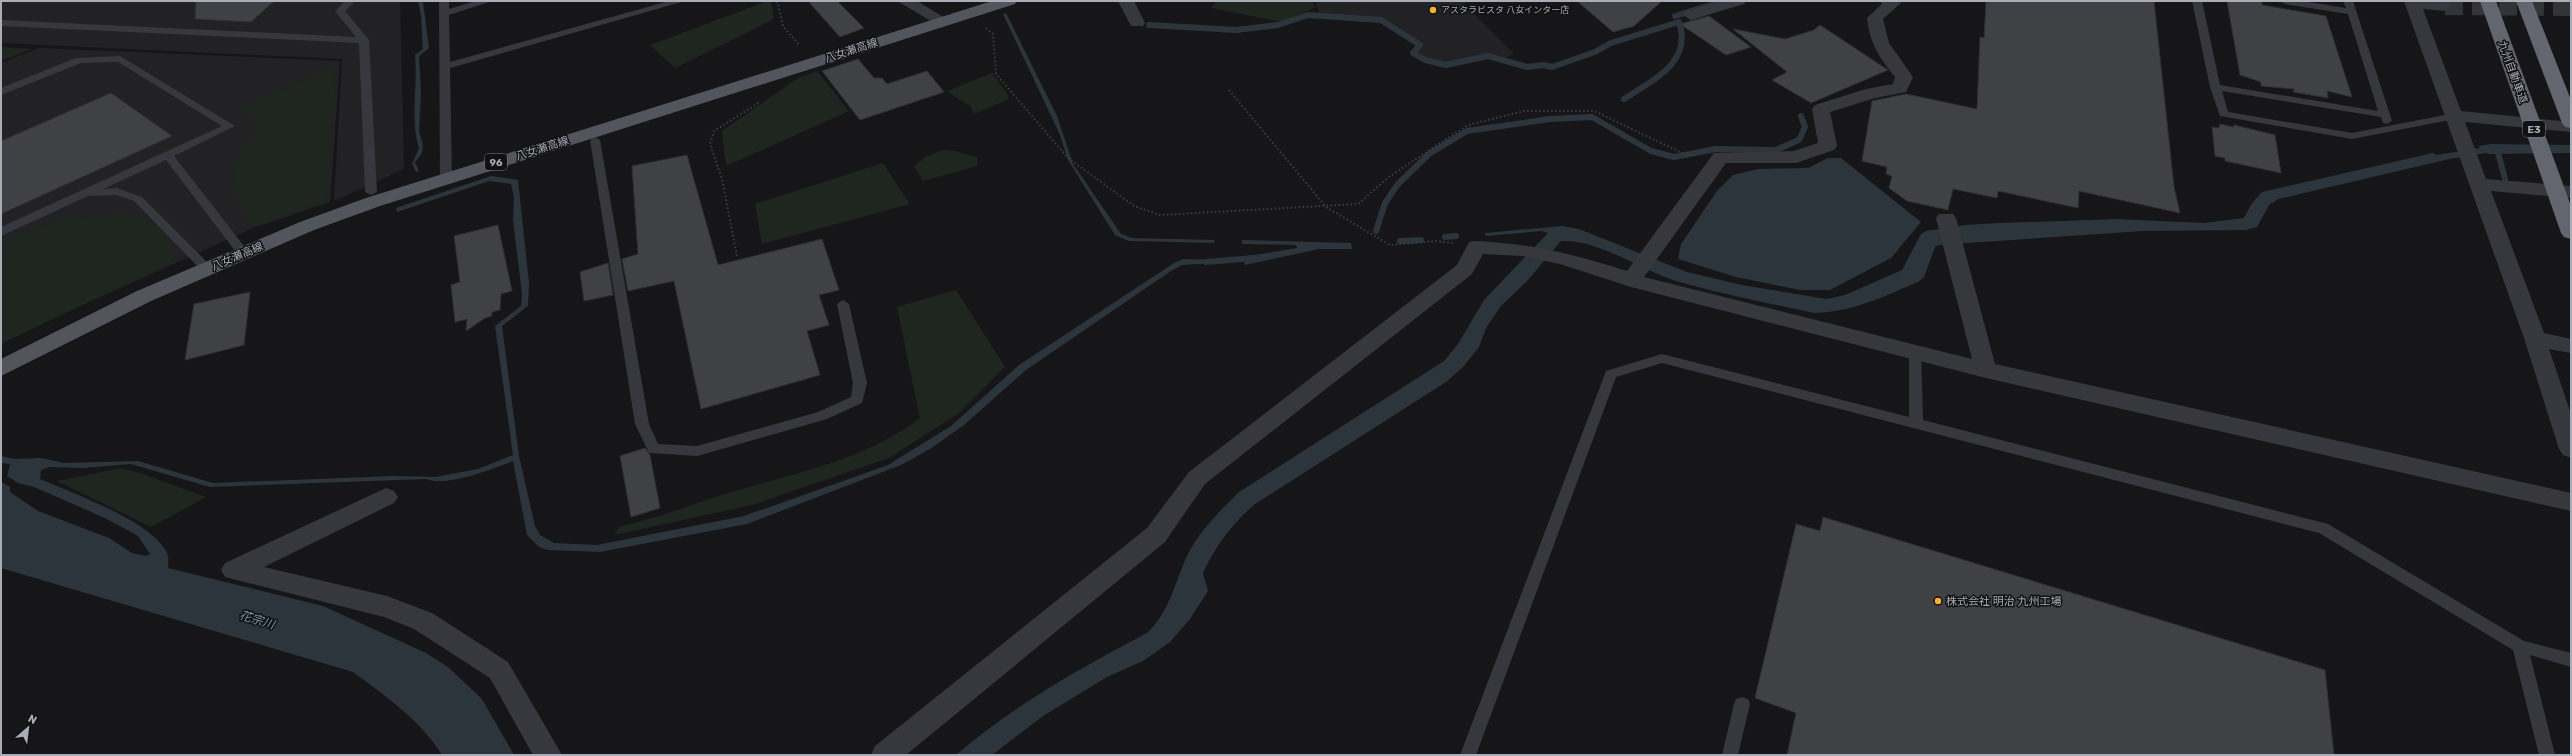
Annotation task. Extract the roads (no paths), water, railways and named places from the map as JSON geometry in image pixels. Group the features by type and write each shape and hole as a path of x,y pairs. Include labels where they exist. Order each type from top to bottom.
{"highway":[{"name":"九州自動車道","path":"2488,1 2508,57 2565,197 2571,233"},
{"path":"2524,1 2571,123"}],"main road":[{"name":"八女瀬高線","path":"1,368 144,296 243,253 358,207 1009,1"}],"street":[{"path":"905,1 942,21"},
{"path":"1126,1 1138,23"},
{"path":"1691,15 1738,1"},
{"path":"1635,274 1721,157 1796,157 1828,146 1821,108 1872,92 1900,88 1904,77 1885,53 1876,35 1875,18 1893,3 1888,1"},
{"path":"2445,6 2413,2 2535,338 2571,448"},
{"path":"2455,116 2571,127"},
{"path":"2478,184 2565,197"},
{"path":"1949,230 1986,370"},
{"path":"885,755 1156,535 1197,478 1465,269 1476,247 1522,250 1635,274 1915,352 1986,370 2571,502"},
{"path":"2535,338 2571,346"},
{"path":"386,497 234,570 387,607 423,621 499,670 548,755"}],"lane":[{"path":"350,1 340,11 364,40 371,192"},
{"path":"444,1 446,178"},
{"path":"444,13 487,1"},
{"path":"445,66 680,1"},
{"path":"2197,1 2215,87 2224,114 2352,136 2455,116"},
{"path":"2285,1 2351,12"},
{"path":"2348,1 2389,129"},
{"path":"1,23 364,40"},
{"path":"1,92 80,60 120,59 230,126 1,232"},
{"path":"2215,87 2385,115"},
{"path":"595,140 642,424 654,449 697,451 822,416 856,400 860,383 842,304"},
{"path":"168,155 243,253"},
{"path":"79,196 117,190 138,199 207,269"},
{"path":"1915,352 1916,424"},
{"path":"1468,755 1611,374 1662,358 2323,528 2520,646 2571,660"},
{"path":"2520,646 2547,755"},
{"path":"1730,755 1742,704"}],"water":[{"path":"418,1 423,1 429,48 419,56 421,93 419,131 423,145 422,153 415,162 419,171 416,172 412,164 419,148 415,126 415,55 423,49 421,16"},
{"path":"1006,13 1057,116 1073,164 1121,234 1132,238 1215,240 1214,243 1129,241 1115,235 1068,160 1060,135 1003,14"},
{"path":"2492,144 2571,145 2571,153 2488,154 2478,146"},
{"path":"2433,153 2445,160 2278,199 2269,205 2257,227 2245,230 2143,231 1939,245 1935,247 1924,277 1918,282 1867,303 1828,312 1814,313 1693,286 1662,276 1605,250 1590,245 1561,241 1527,281 1501,306 1486,328 1479,347 1463,367 1446,382 1255,504 1239,519 1213,553 1203,573 1208,591 1190,619 1170,642 1143,661 1107,677 1043,716 992,755 956,755 1024,704 1072,674 1147,633 1155,625 1167,606 1183,564 1198,537 1239,492 1444,361 1458,344 1484,300 1548,233 1542,231 1486,236 1485,233 1562,226 1579,229 1687,272 1742,285 1827,299 1845,295 1902,270 1921,234 1926,231 1966,225 1999,223 2117,219 2204,223 2244,218 2252,203 2262,192"},
{"path":"1828,158 1841,158 1921,222 1891,258 1830,290 1800,290 1736,277 1678,259 1681,244 1717,191 1733,175 1758,169 1808,168"},
{"name":"花宗川","path":"491,176 518,180 529,283 528,306 502,326 519,456 535,526 540,535 554,543 597,545 744,516 888,465 951,426 1019,365 1174,263 1183,259 1217,260 1217,263 1182,265 1171,271 1026,370 964,425 930,449 901,465 747,524 600,552 548,550 539,547 527,535 513,461 470,476 446,481 426,479 210,487 131,464 83,468 49,467 41,470 40,479 110,509 129,519 145,530 159,541 167,553 168,568 323,606 426,653 448,667 482,699 514,755 442,755 424,731 402,709 353,672 1,568 1,482 10,487 10,492 38,511 109,538 132,553 146,556 150,554 138,536 105,518 34,487 18,483 7,476 10,464 1,463 1,456 15,459 41,458 64,463 138,461 213,483 393,476 435,477 478,469 513,455 495,326 521,306 522,294 513,220 514,196 511,184 489,181 397,212 396,208"},
{"path":"1242,240 1351,243 1352,249 1319,249 1245,265 1243,257 1297,248 1296,245 1242,244"}],"waterway":[{"path":"1675,16 1724,1"},
{"path":"1149,25 1236,30 1278,25 1308,15 1381,20 1420,45 1413,53 1425,60 1446,65 1488,56 1527,67 1544,65 1552,67 1595,52 1611,43 1679,22 1682,36 1680,48 1675,59 1658,77 1624,99"},
{"path":"1376,231 1385,203 1398,184 1429,154 1467,131 1550,119 1592,117 1651,151 1674,157 1716,149 1776,150 1799,140 1805,127 1801,116"},
{"path":"2431,159 2492,149"},
{"path":"2497,149 2505,179"},
{"path":"1445,237 1456,236"},
{"path":"1400,241 1421,240"},
{"path":"1206,262 1254,258"}],"tunnel":[{"path":"2445,6 2571,7"}],"place":[{"name":"アスタラビスタ 八女インター店","path":"1433,10"},
{"name":"株式会社 明治 九州工場","path":"1938,601"}]}
